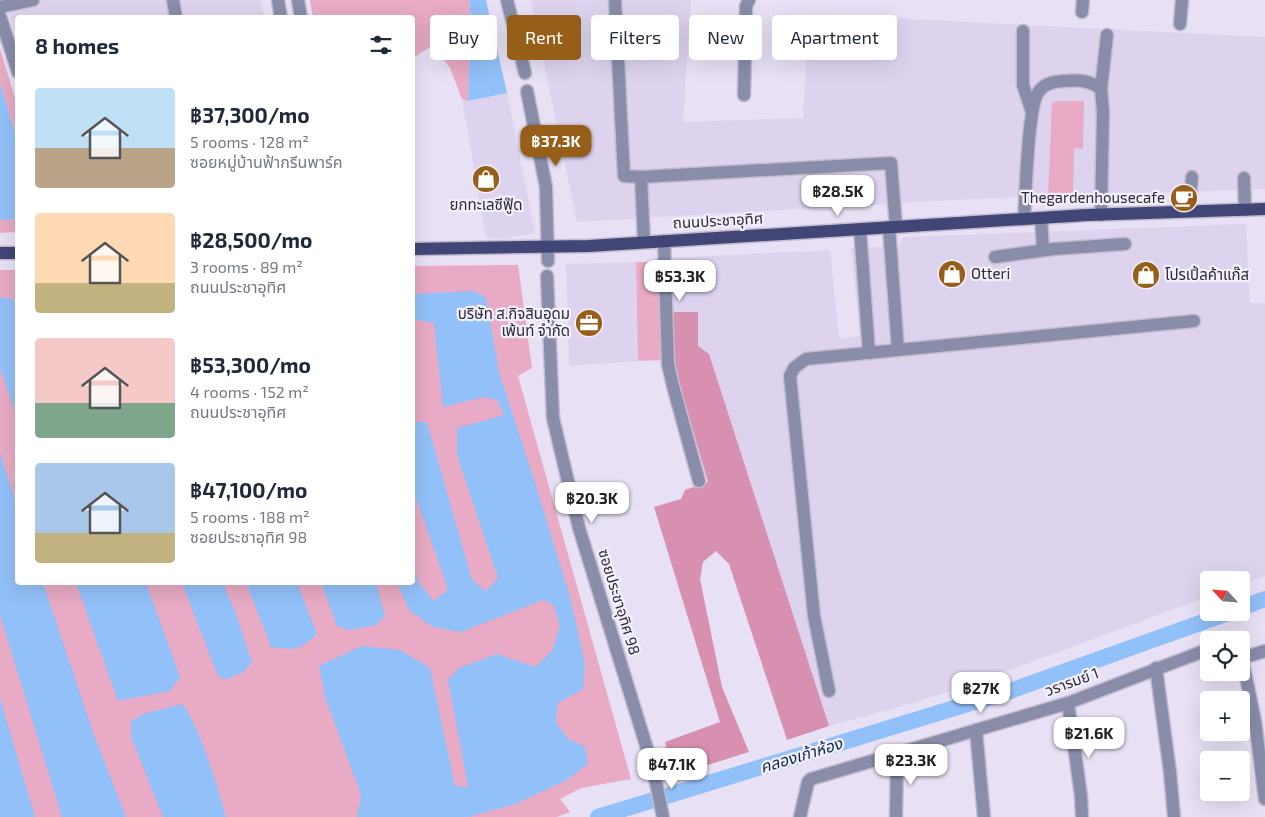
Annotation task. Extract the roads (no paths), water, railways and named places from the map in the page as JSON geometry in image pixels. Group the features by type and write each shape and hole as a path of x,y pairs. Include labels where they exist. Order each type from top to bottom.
{"main road":[{"name":"ถนนประชาอุทิศ","path":"415,249 548,247 1041,218 1265,209"},
{"path":"0,253 15,253"}],"street":[{"path":"0,7 34,0"},
{"path":"173,0 176,15"},
{"path":"278,0 280,15"},
{"path":"298,0 300,15"},
{"path":"507,0 525,73"},
{"path":"615,0 624,176 641,177 891,164 898,350"},
{"path":"744,95 746,6 748,0"},
{"path":"1180,24 1182,0"},
{"path":"0,16 15,63"},
{"path":"1023,31 1023,85 1032,112"},
{"path":"1100,215 1103,112 1100,89 1106,35"},
{"path":"1024,219 1032,112 1038,91 1050,82 1076,80 1093,82 1100,89"},
{"path":"527,91 546,187 548,261"},
{"path":"641,177 644,242"},
{"path":"1189,211 1192,177"},
{"path":"1244,178 1245,210"},
{"path":"1041,218 1043,250"},
{"path":"860,229 869,353"},
{"path":"664,240 668,364 672,386 699,481"},
{"path":"995,257 1043,250 1125,244"},
{"name":"ซอยประชาอุทิศ 98","path":"547,276 555,427 579,528 653,768 663,817"},
{"path":"829,691 814,616 790,376 794,368 806,359 1194,321"},
{"path":"1250,654 1265,651"},
{"name":"วรารมย์ 1","path":"800,817 808,782 811,779 1068,703 1200,652"},
{"path":"1156,668 1174,817"},
{"path":"1247,681 1264,774 1265,799"},
{"path":"1068,703 1081,796 1082,817"},
{"path":"976,730 984,817"},
{"path":"896,817 897,753"}],"water":[{"path":"469,0 486,0 489,15 470,15"},
{"path":"497,49 507,93 468,101 470,60 497,60"},
{"path":"0,83 15,132 15,219 0,220"},
{"path":"474,291 486,298 499,372 571,600 585,664 583,689 558,703 556,722 568,739 585,747 588,764 567,780 515,804 468,817 357,817 361,795 325,697 319,666 362,646 400,650 430,668 455,786 468,787 448,680 459,668 497,654 535,667 552,651 560,626 553,604 543,600 461,632 433,627 409,610 398,585 415,585 415,570 419,583 434,601 448,589 415,496 415,422 427,422 472,580 486,591 498,578 457,455 457,428 504,415 497,400 484,397 443,407 434,323 415,319 415,294"},
{"path":"0,297 15,300 15,412 0,368"},
{"path":"0,453 15,500 15,585 44,585 94,735 126,817 62,817 0,615"},
{"path":"77,585 147,585 180,677 170,691 118,701"},
{"path":"183,585 224,585 236,614 252,663 242,673 227,679 218,676"},
{"path":"247,585 298,585 317,634 306,644 296,648 271,647"},
{"path":"322,585 377,585 385,616 376,625 349,630 337,626"},
{"path":"0,698 35,817 0,817"},
{"path":"183,704 202,743 226,817 163,817 131,737 131,721 146,713"}],"waterway":[{"name":"คลองเก้าห้อง","path":"1250,605 1265,599"},
{"name":"คลองเก้าห้อง","path":"598,817 1010,691 1206,621"}],"place":[{"name":"ยกทะเลซีฟู๊ด","path":"486,179"},
{"name":"Thegardenhousecafe","path":"1184,198"},
{"name":"Otteri","path":"952,274"},
{"name":"โปรเปิ้ลค้าแก๊ส","path":"1146,275"},
{"name":"บริษัท ส.กิจสินอุดม เพ้นท์ จำกัด","path":"589,323"}]}
